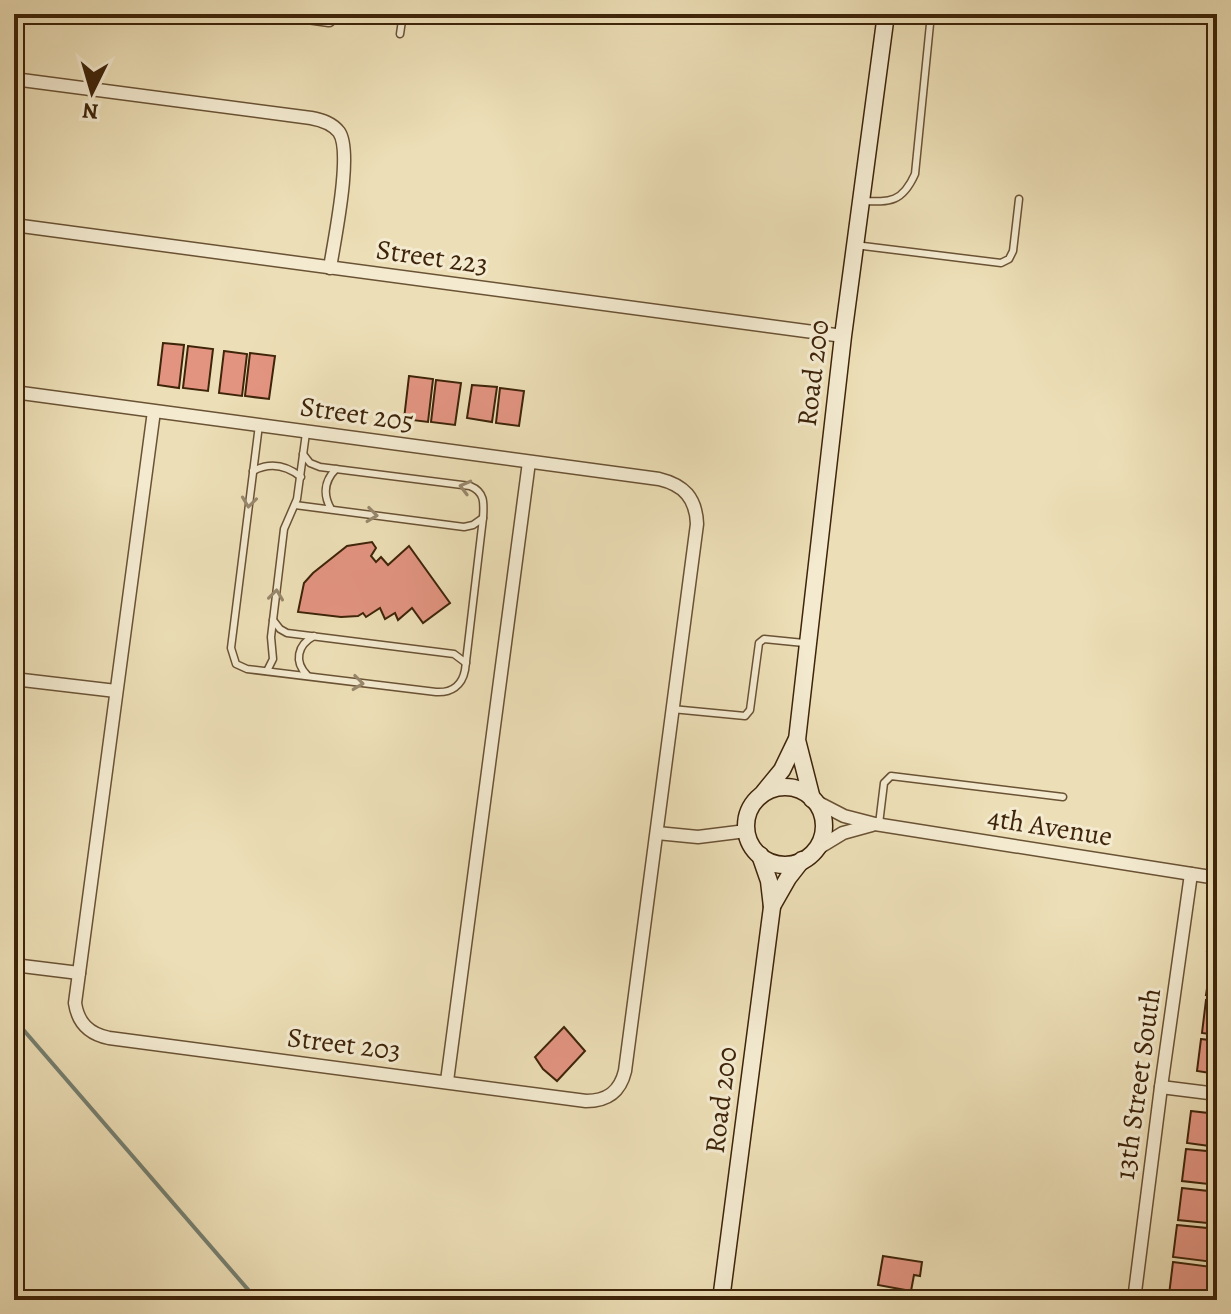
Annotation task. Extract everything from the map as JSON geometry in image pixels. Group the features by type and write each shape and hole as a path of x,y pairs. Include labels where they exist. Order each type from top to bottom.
{"main road":[{"name":"Road 200","path":"760,796 782,770 797,740 843,336 886,14"},
{"name":"Road 200","path":"797,740 814,800"},
{"path":"789,787 800,790 814,800 824,826 808,855 785,864 760,855 746,831 748,812 760,796 769,790 789,787"},
{"name":"Road 200","path":"721,1300 772,907 769,881 760,855"},
{"name":"Road 200","path":"772,907 788,878 808,855"}],"street":[{"path":"286,14 329,20"},
{"path":"14,79 311,118 331,125 342,137 346,156 330,268"},
{"name":"Street 223","path":"14,225 843,336"},
{"name":"Street 205","path":"14,392 659,479 671,482 689,494"},
{"name":"Street 203","path":"154,411 79,973 76,1012 84,1026 102,1037 586,1101 608,1097 617,1090 625,1071 697,524 697,514 689,494"},
{"path":"447,1081 529,462"},
{"path":"14,679 116,691"},
{"name":"4th Avenue","path":"814,800 844,816 877,824 1217,878"},
{"name":"4th Avenue","path":"808,855 843,833 877,824"},
{"path":"657,833 698,837 746,831"},
{"name":"13th Street South","path":"1134,1300 1191,874"},
{"path":"14,965 79,973"},
{"path":"1161,1087 1217,1094"}],"lane":[{"path":"400,34 403,14"},
{"path":"861,201 889,202 908,190 915,174 931,14"},
{"path":"855,245 1001,263 1009,259 1013,251 1019,199"},
{"path":"259,425 231,648 233,660 241,667 267,671 443,693 450,691 461,682 466,663 483,498 478,490 470,486 315,465 303,454"},
{"path":"267,671 273,659 273,620 284,529 295,505 306,431"},
{"path":"253,471 278,465 301,477"},
{"path":"331,510 325,488 336,469"},
{"path":"295,505 464,527 483,518"},
{"path":"273,620 287,633 454,654 466,663"},
{"path":"309,677 301,667 299,655 304,643 314,636"},
{"path":"672,709 745,716 750,710 761,640 808,644"},
{"path":"877,824 884,783 891,776 1063,797"}],"building":[{"path":"163,343 184,345 179,388 158,385"},
{"path":"188,346 213,349 208,391 183,388"},
{"path":"224,351 247,354 242,396 219,393"},
{"path":"250,353 275,356 269,399 245,396"},
{"path":"409,376 433,379 428,422 404,419"},
{"path":"436,380 461,383 455,425 431,422"},
{"path":"472,385 497,387 492,422 467,418"},
{"path":"500,388 524,391 519,426 496,423"},
{"path":"372,542 376,548 371,556 376,562 381,557 388,565 409,546 450,603 423,623 412,608 398,620 395,613 385,619 380,608 366,617 363,613 341,617 298,612 304,583 313,573 347,546"},
{"path":"1212,912 1217,912 1217,952 1207,951"},
{"path":"1211,963 1217,964 1217,996 1206,995"},
{"path":"1206,1000 1217,1002 1217,1035 1202,1033"},
{"path":"564,1027 585,1051 557,1081 535,1057"},
{"path":"1201,1039 1217,1041 1217,1074 1197,1071"},
{"path":"1191,1111 1217,1114 1217,1147 1187,1143"},
{"path":"1186,1149 1217,1152 1217,1185 1182,1181"},
{"path":"1182,1188 1217,1192 1217,1224 1178,1220"},
{"path":"1177,1225 1217,1229 1213,1262 1173,1257"},
{"path":"883,1256 922,1262 920,1276 914,1275 911,1291 878,1285"},
{"path":"1173,1262 1212,1267 1209,1300 1169,1295"}],"waterway":[{"path":"14,1019 257,1300"}]}
